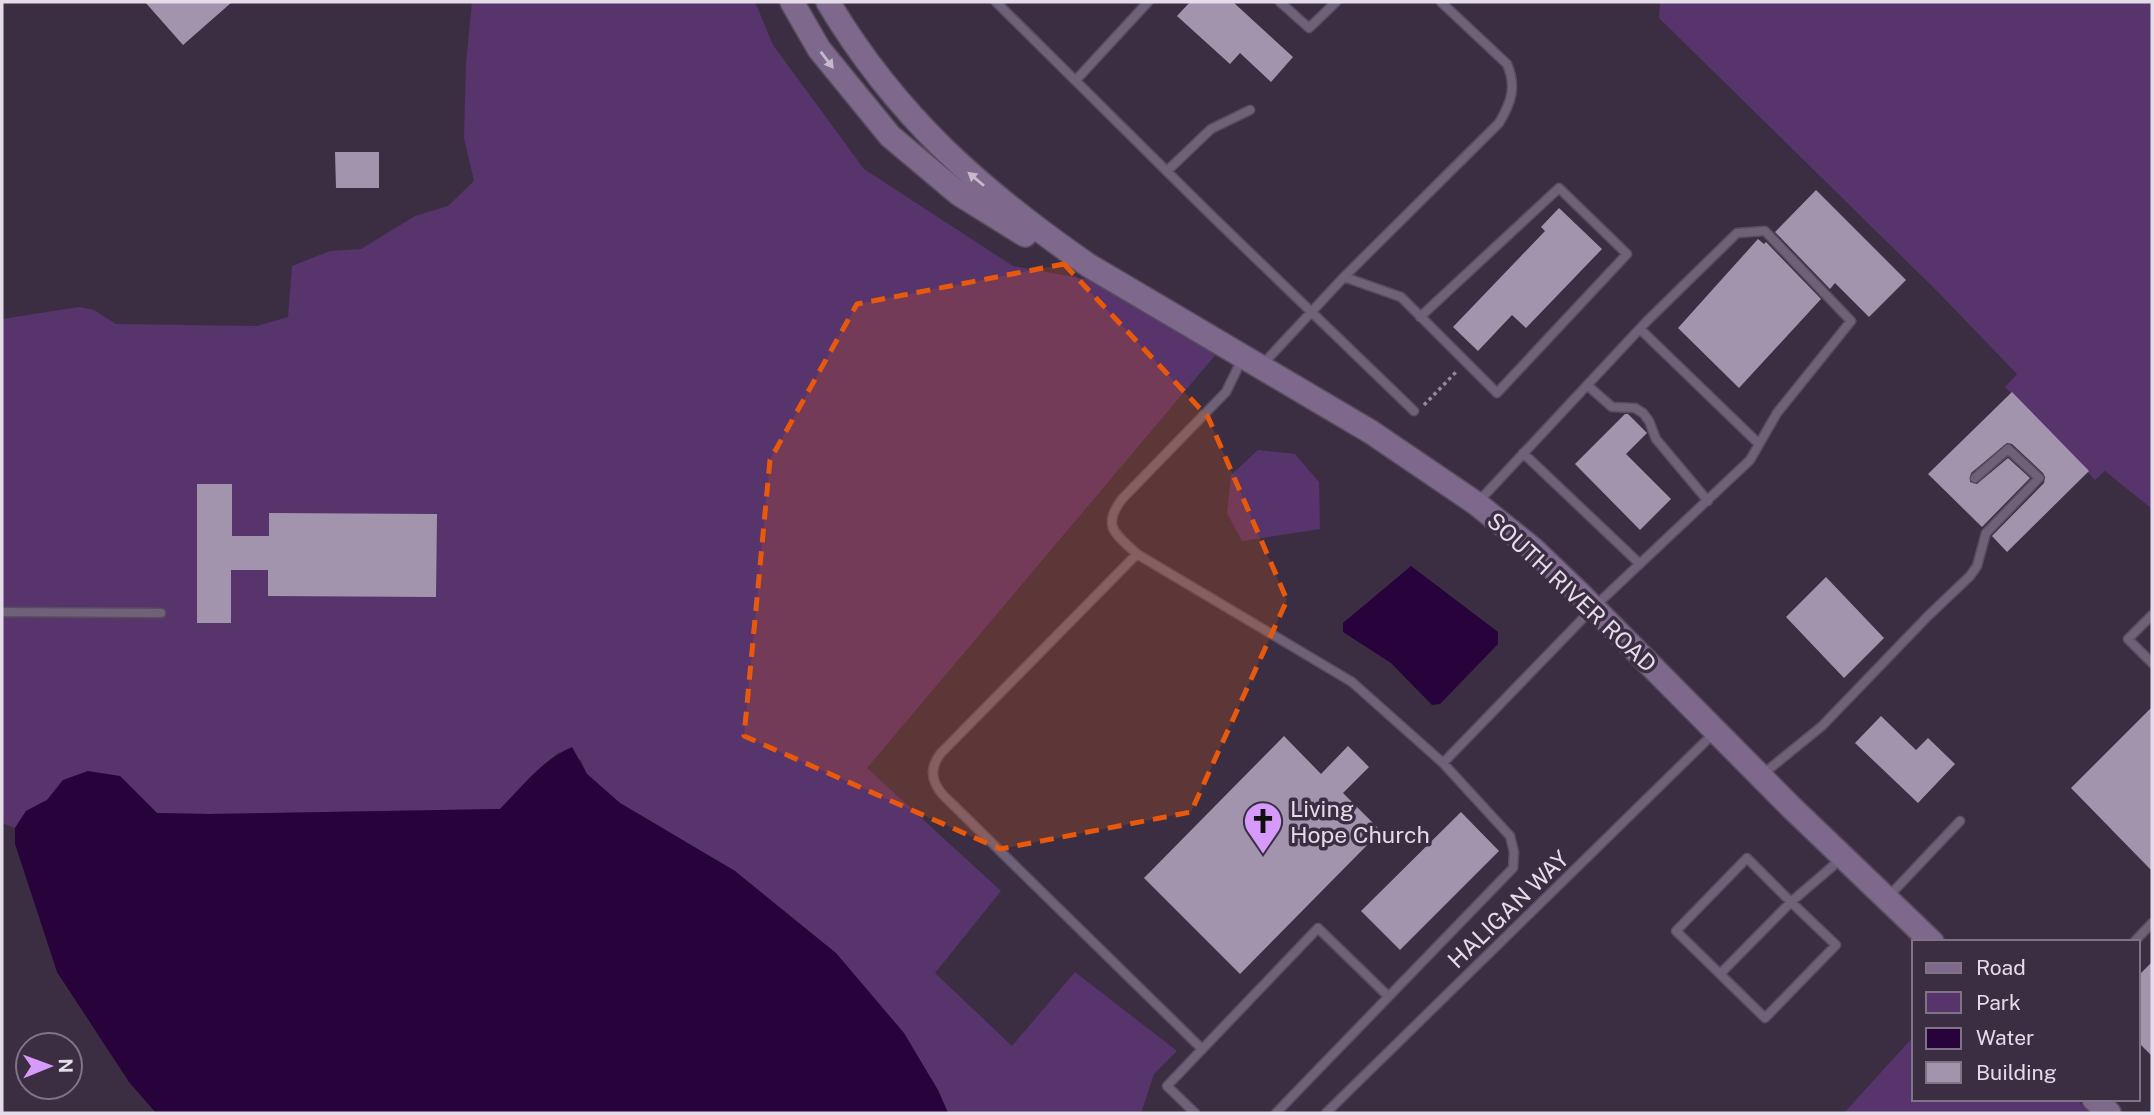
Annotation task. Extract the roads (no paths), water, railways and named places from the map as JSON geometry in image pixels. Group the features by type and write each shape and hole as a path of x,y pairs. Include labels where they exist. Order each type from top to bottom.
{"main road":[{"name":"SOUTH RIVER ROAD","path":"792,2 819,49 890,136 959,194 1025,235 1088,265"},
{"name":"SOUTH RIVER ROAD","path":"828,2 855,46 914,120 955,161 1039,231 1088,265 1420,463 1533,549 1930,940"},
{"path":"2096,1101 2109,1113"}],"lane":[{"path":"996,2 1414,411"},
{"path":"1076,80 1148,2"},
{"path":"1280,2 1309,28 1336,2"},
{"path":"1276,1113 1513,868 1514,852 1510,836 1443,763 1352,682 1137,554 1117,536 1111,524 1111,516 1122,499 1252,362 1311,312 1499,123 1511,102 1513,78 1507,64 1441,2"},
{"path":"1167,171 1211,129 1250,110"},
{"path":"1344,277 1401,297 1420,317 1497,393 1627,254 1559,188 1420,317"},
{"path":"1443,763 1593,608 1749,460 1777,414 1851,321 1765,231 1737,233 1640,329 1477,504"},
{"path":"1640,329 1759,444"},
{"path":"1587,385 1612,407 1635,408 1643,412 1656,439 1708,501"},
{"path":"1761,776 1822,726 1970,576 1977,566 1986,533 2039,478 2008,449 1975,478"},
{"path":"1523,453 1640,564"},
{"path":"1137,554 941,752 934,764 932,775 939,791 1202,1049"},
{"path":"2,612 161,613"},
{"path":"2152,615 2128,639 2152,663"},
{"name":"HALIGAN WAY","path":"1326,1113 1716,731"},
{"path":"1887,899 1960,821"},
{"path":"1720,974 1791,902 1844,857"},
{"path":"1747,858 1791,902 1836,945 1765,1018 1676,931 1747,858"},
{"path":"2136,940 2152,923"},
{"path":"1195,1113 1167,1086 1318,928 1388,996"}],"water":[{"path":"1411,566 1498,632 1498,644 1440,704 1432,705 1391,663 1343,632 1343,623"},
{"path":"572,747 587,774 620,803 735,871 836,953 904,1033 938,1090 948,1113 156,1113 129,1082 57,972 15,844 15,828 26,811 47,800 63,780 88,771 120,776 157,813 500,809 542,766"}],"place":[{"name":"Living Hope Church","path":"1263,855"}]}
